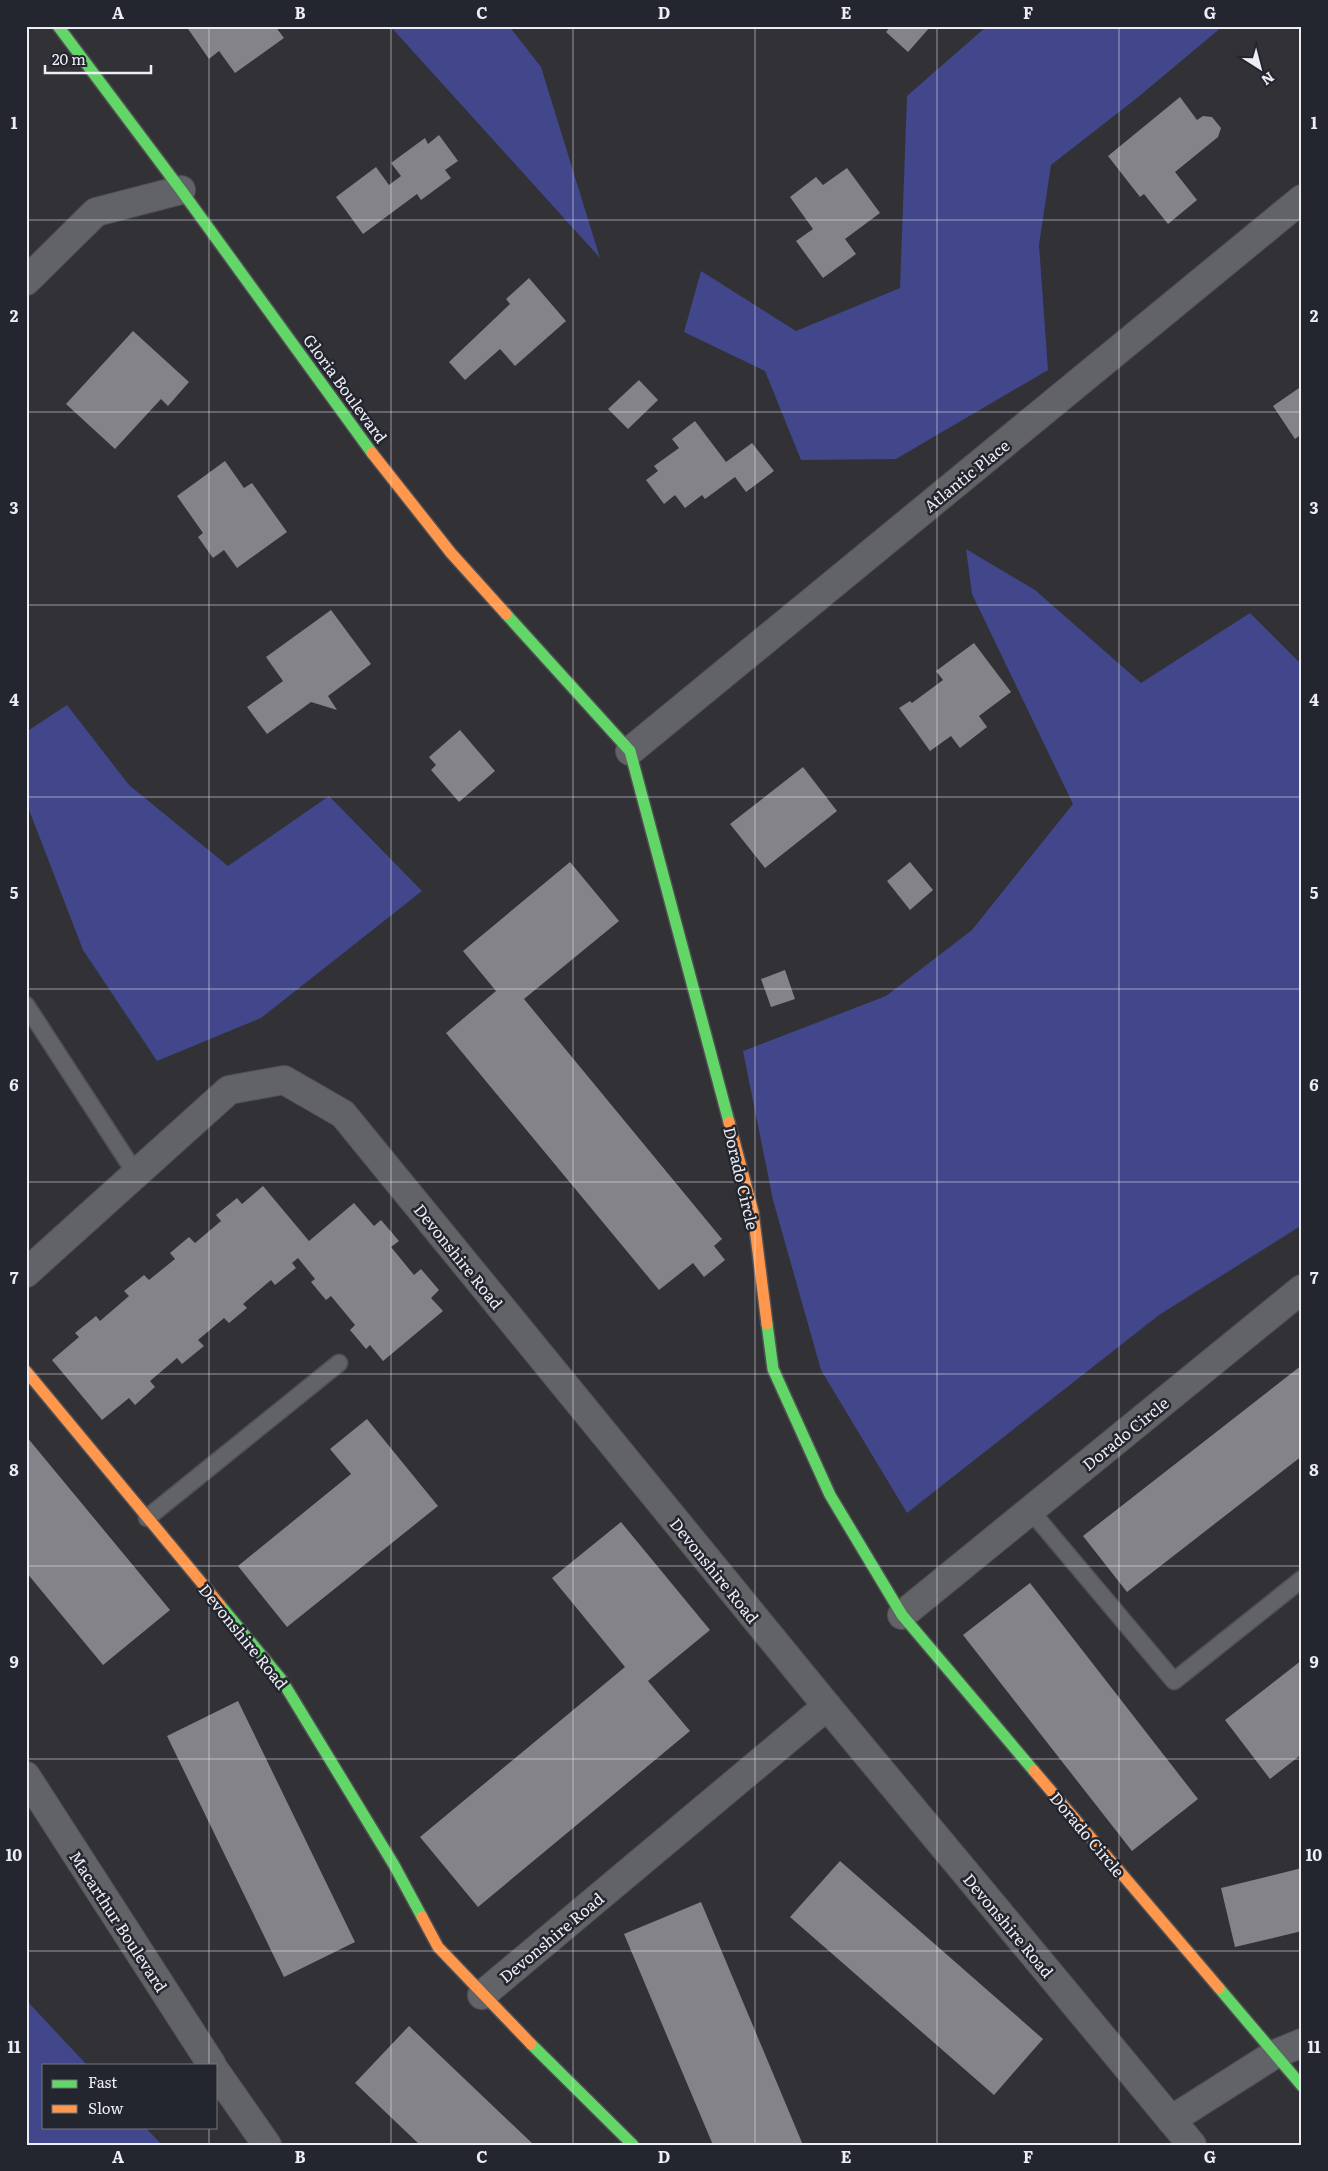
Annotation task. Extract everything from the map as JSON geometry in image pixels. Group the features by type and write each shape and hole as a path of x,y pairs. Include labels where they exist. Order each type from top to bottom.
{"street":[{"name":"Gloria Boulevard","path":"58,26 181,190 387,473 451,553 630,751"},
{"path":"26,281 96,212 181,190"},
{"name":"Atlantic Place","path":"630,751 1302,199"},
{"name":"Dorado Circle","path":"630,751 753,1212 773,1369 830,1495 902,1615 1302,2086"},
{"name":"Devonshire Road","path":"26,1273 230,1090 284,1080 343,1114 827,1706 1192,2145"},
{"name":"Dorado Circle","path":"902,1615 1302,1289"},
{"name":"Devonshire Road","path":"26,1371 281,1678 394,1865 438,1947 482,1995 633,2145"},
{"name":"Devonshire Road","path":"482,1995 827,1706"},
{"name":"Macarthur Boulevard","path":"26,1776 211,2064"},
{"path":"1171,2120 1275,2054 1302,2043"},
{"path":"218,2075 267,2145"}],"lane":[{"path":"26,1005 136,1174"},
{"path":"147,1518 339,1363"},
{"path":"1030,1510 1174,1681 1302,1578"}],"shaded area":[{"path":"390,26 509,26 541,67 600,258"},
{"path":"987,26 1223,26 1137,98 1051,165 1039,245 1048,370 896,459 801,460 765,371 684,332 701,271 796,331 900,288 907,96"},
{"path":"966,549 1035,590 1141,683 1250,613 1302,665 1302,1225 1159,1315 907,1513 821,1370 773,1200 743,1051 886,996 972,930 1073,804 972,594"},
{"path":"67,705 129,785 228,866 329,796 422,891 261,1018 157,1061 83,950 26,802 26,732"},
{"path":"26,2000 86,2064 42,2064 42,2128 146,2128 162,2145 26,2145"}],"building":[{"path":"186,26 275,26 284,38 235,73 219,51 209,59"},
{"path":"891,26 931,26 908,52 886,32"},
{"path":"1180,97 1197,120 1203,116 1212,117 1221,128 1218,137 1175,172 1197,200 1168,224 1144,194 1140,197 1108,156"},
{"path":"439,135 458,161 445,170 451,178 421,200 417,194 363,234 336,197 376,167 389,185 401,176 391,163 425,138 428,144"},
{"path":"847,168 880,213 845,239 856,254 823,278 796,241 813,229 790,197 816,177 823,185"},
{"path":"529,278 566,321 515,366 500,349 465,380 449,362 510,304 506,299"},
{"path":"133,331 189,382 168,406 161,399 115,449 66,404"},
{"path":"639,380 658,400 628,429 608,409"},
{"path":"1302,386 1302,434 1295,439 1273,406"},
{"path":"695,421 726,462 752,443 774,471 746,492 735,477 705,499 702,495 685,508 675,495 664,504 646,480 658,471 654,466 679,448 672,439"},
{"path":"225,461 244,488 252,483 287,532 237,568 224,550 213,558 198,537 203,533 177,496"},
{"path":"331,610 371,664 328,696 337,710 311,702 267,734 247,707 283,681 266,657"},
{"path":"974,643 1011,692 979,716 987,727 960,748 951,736 930,751 899,708 910,701 912,703 943,680 936,671"},
{"path":"460,730 495,771 459,802 431,770 436,765 429,757"},
{"path":"803,767 837,811 765,868 730,824"},
{"path":"570,862 619,921 524,999 722,1239 714,1246 725,1260 704,1277 693,1263 659,1290 446,1033 496,991 463,951"},
{"path":"910,862 933,890 910,910 887,881"},
{"path":"785,970 795,999 771,1007 761,979"},
{"path":"263,1186 309,1241 354,1203 374,1226 381,1220 399,1241 391,1247 414,1275 421,1269 439,1290 431,1298 443,1311 383,1361 370,1345 366,1349 350,1330 355,1325 331,1296 326,1300 311,1282 315,1279 298,1258 292,1263 296,1268 275,1285 271,1280 243,1304 247,1308 229,1323 224,1318 198,1340 204,1346 182,1364 177,1358 150,1381 155,1387 135,1405 129,1398 102,1420 52,1360 79,1337 75,1333 96,1316 100,1321 129,1296 124,1291 144,1275 149,1280 175,1259 170,1253 189,1237 195,1243 221,1221 216,1215 237,1198 242,1204"},
{"path":"1302,1365 1302,1456 1127,1592 1083,1536"},
{"path":"367,1419 438,1506 287,1627 238,1566 351,1474 330,1449"},
{"path":"26,1436 170,1610 103,1665 26,1572"},
{"path":"621,1522 710,1630 648,1681 690,1731 478,1907 420,1837 625,1667 552,1578"},
{"path":"1030,1583 1198,1799 1132,1851 963,1635"},
{"path":"1302,1660 1302,1754 1270,1779 1225,1720"},
{"path":"238,1701 355,1942 284,1977 167,1736"},
{"path":"840,1861 1043,2039 994,2095 790,1917"},
{"path":"1302,1868 1302,1931 1235,1947 1221,1888"},
{"path":"701,1902 803,2145 713,2145 624,1934"},
{"path":"409,2026 534,2145 420,2145 355,2083"}],"traffic: fast":[{"path":"58,26 181,190 372,453"},
{"path":"506,614 630,751 729,1122"},
{"path":"767,1324 773,1369 830,1495 902,1615 1034,1771"},
{"path":"220,1605 281,1679 394,1865 422,1917"},
{"path":"1219,1988 1302,2086"},
{"path":"531,2044 633,2145"}],"traffic: slow":[{"path":"372,453 451,553 506,614"},
{"path":"729,1122 753,1212 767,1324"},
{"path":"26,1371 220,1605"},
{"path":"1034,1771 1219,1988"},
{"path":"422,1917 438,1947 531,2044"}]}
